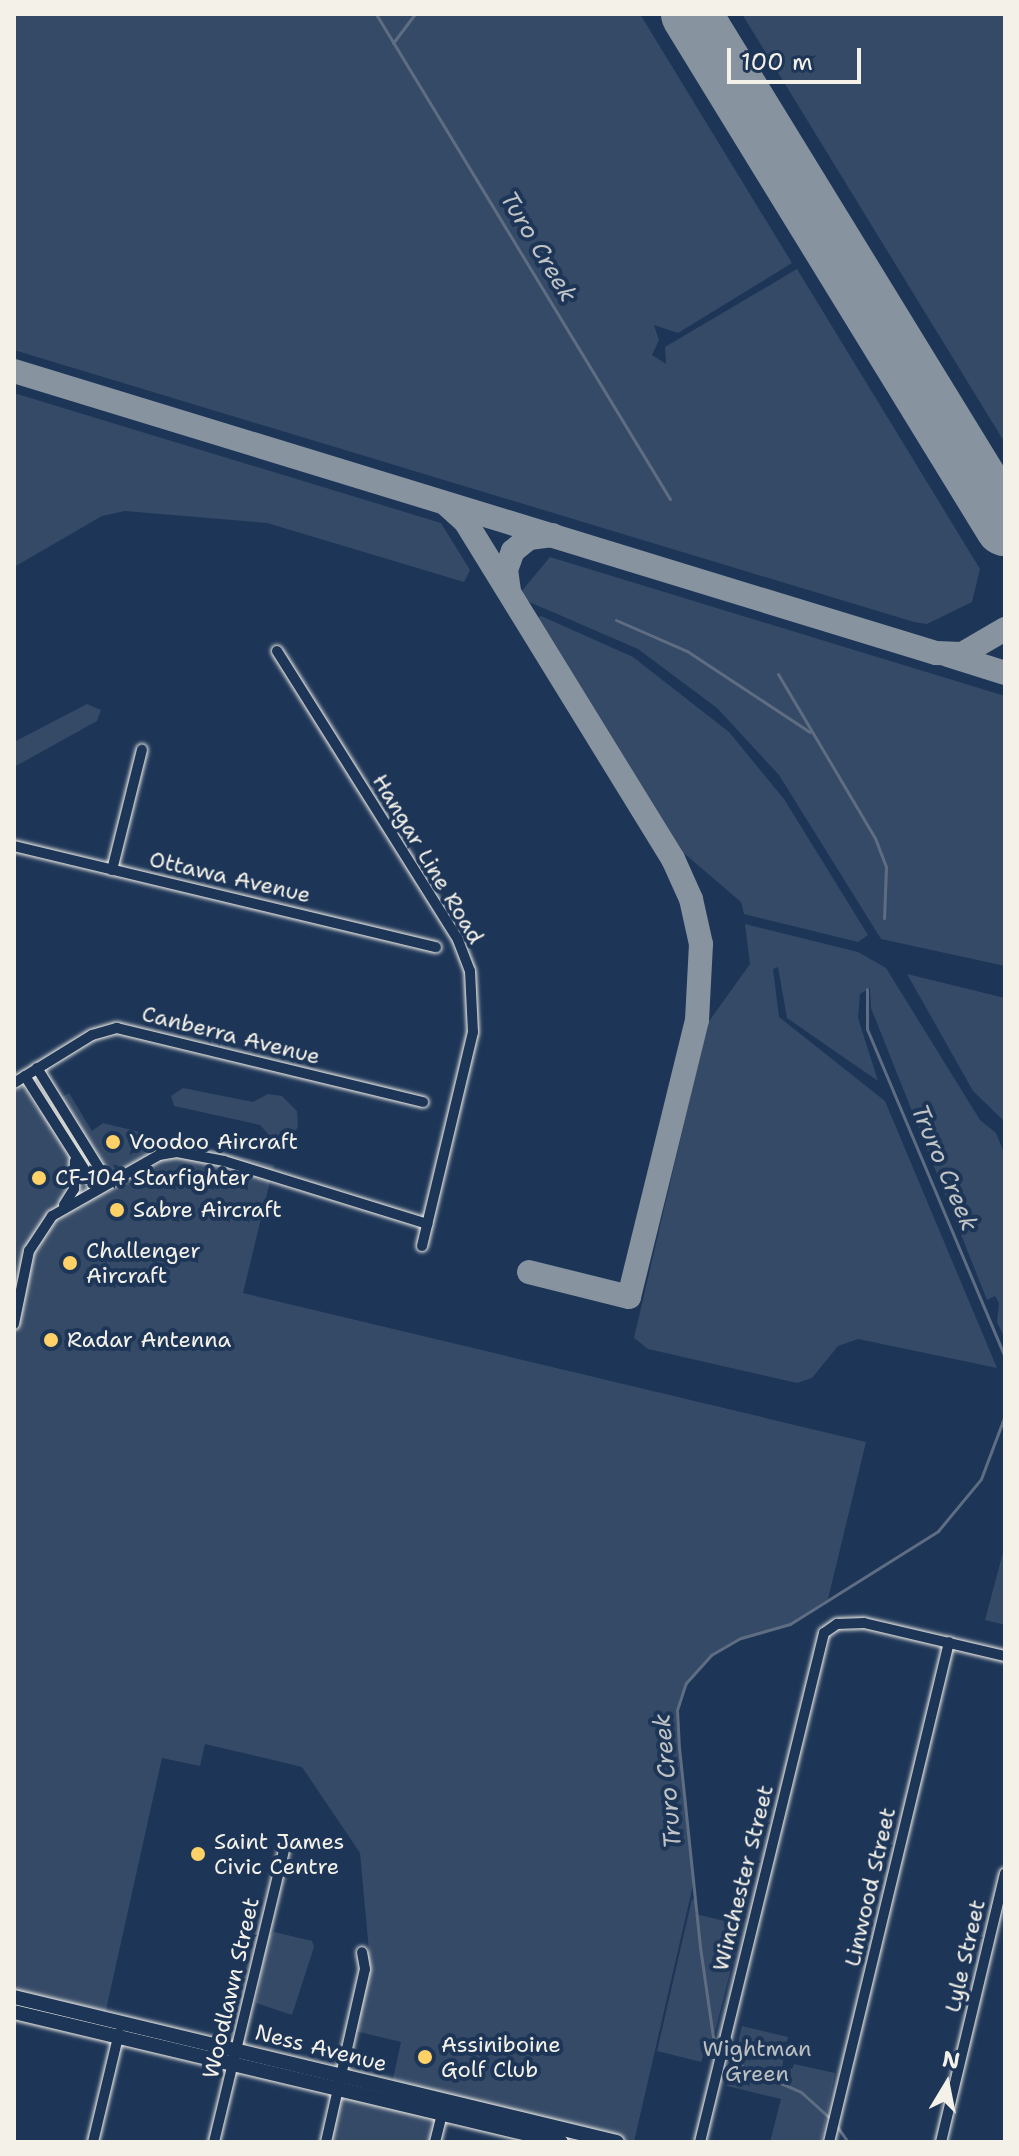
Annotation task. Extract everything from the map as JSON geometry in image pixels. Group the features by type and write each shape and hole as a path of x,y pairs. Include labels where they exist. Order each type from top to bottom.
{"main road":[{"name":"Ness Avenue","path":"14,1997 120,2030"},
{"name":"Ness Avenue","path":"14,2012 120,2030 562,2138 617,2142"}],"street":[{"name":"Hangar Line Road","path":"277,651 458,940 470,971 473,1032 422,1246"},
{"path":"112,870 142,750"},
{"name":"Ottawa Avenue","path":"14,846 436,947"},
{"name":"Canberra Avenue","path":"14,1083 92,1035 117,1028 423,1102"},
{"path":"37,1068 107,1181"},
{"path":"25,1076 96,1188"},
{"path":"62,1208 150,1157 188,1153 427,1224"},
{"path":"14,1324 29,1251 38,1232 62,1208 74,1189 75,1159"},
{"name":"Winchester Street","path":"700,2142 822,1638 831,1627 864,1623 949,1642"},
{"path":"949,1642 1005,1656"},
{"name":"Linwood Street","path":"830,2138 949,1642"},
{"name":"Woodlawn Street","path":"214,2142 286,1842"},
{"name":"Lyle Street","path":"941,2142 1005,1874"},
{"path":"326,2142 365,1969 362,1952"},
{"path":"93,2142 120,2030"},
{"path":"435,2142 444,2107"}],"green space":[{"path":"14,14 640,14 792,263 678,333 654,325 659,340 652,355 666,364 665,347 797,269 980,569 972,602 927,624 914,622 14,350"},
{"path":"742,14 1005,14 1005,443"},
{"path":"14,393 441,523 470,570 464,582 267,523 125,511 102,516 14,567"},
{"path":"550,557 1005,696 1005,966 881,939 779,775 717,708 638,649 527,601 521,592"},
{"path":"541,616 633,657 729,732 784,799 868,935 858,942 744,914 741,902 679,849 537,618"},
{"path":"87,704 101,710 97,721 14,767 14,742"},
{"path":"745,924 858,952 886,968 980,1120 996,1133 1005,1155 1005,1339 997,1322 999,1303 995,1296 987,1300 871,1008 870,988 860,994 858,1018 878,1081 787,1018 778,967 773,969 779,1017 885,1101 997,1368 858,1339 838,1346 812,1378 797,1383 648,1349 634,1338 707,1024 750,964"},
{"path":"907,974 1005,998 1005,1122 973,1091"},
{"name":"Assiniboine Golf Club","path":"23,1086 39,1111 69,1093 92,1131 103,1123 274,1165 243,1293 866,1442 828,1599 790,1624 742,1638 711,1655 686,1683 677,1710 693,1885 634,2142 391,2088 401,2042 351,2030 365,1969 362,1952 369,1951 360,1853 302,1767 205,1744 200,1766 162,1758 104,2019 14,1997 14,1091"},
{"path":"183,1088 253,1102 268,1094 282,1096 297,1111 298,1127 288,1141 276,1143 260,1125 174,1106 171,1096"},
{"path":"1005,1545 1005,1625 985,1620"},
{"path":"692,1899 697,1900 695,1914 742,1925 709,2055 704,2054 701,2062 657,2051"},
{"path":"274,1932 312,1941 314,1947 292,2015 256,2003 268,1938"},
{"name":"Wightman Green","path":"742,2026 788,2037 782,2067 792,2069 794,2064 835,2073 821,2142 770,2142 781,2099 727,2086"},
{"path":"338,2090 442,2114 435,2142 326,2142"}],"waterway":[{"name":"Turo Creek","path":"376,14 670,499"},
{"path":"393,43 415,14"},
{"path":"616,620 687,651 810,732"},
{"name":"Truro Creek","path":"778,674 875,838 886,867 884,918"},
{"name":"Truro Creek","path":"867,989 867,1029 1005,1358"},
{"name":"Truro Creek","path":"720,2047 713,2037 700,1947 679,1748 677,1710 686,1683 711,1655 741,1638 790,1624 938,1531 981,1479 1005,1415"},
{"name":"Truro Creek","path":"725,2053 732,2062 801,2092 831,2119"},
{"name":"Truro Creek","path":"836,2125 848,2142"}],"taxiway":[{"path":"14,371 936,653 962,654 1005,629"},
{"path":"975,480 1005,530"},
{"path":"446,504 465,521 673,859 691,899 701,944 697,1020 629,1297 529,1272"},
{"path":"509,591 506,570 513,551 529,538 553,535"},
{"path":"948,655 1005,673"}],"runway":[{"path":"691,14 1005,526"}],"place":[{"name":"Voodoo Aircraft","path":"113,1142"},
{"name":"CF-104 Starfighter","path":"39,1178"},
{"name":"Sabre Aircraft","path":"117,1210"},
{"name":"Challenger Aircraft","path":"70,1263"},
{"name":"Radar Antenna","path":"51,1340"},
{"name":"Saint James Civic Centre","path":"198,1854"},
{"name":"Assiniboine Golf Club","path":"425,2057"}]}
